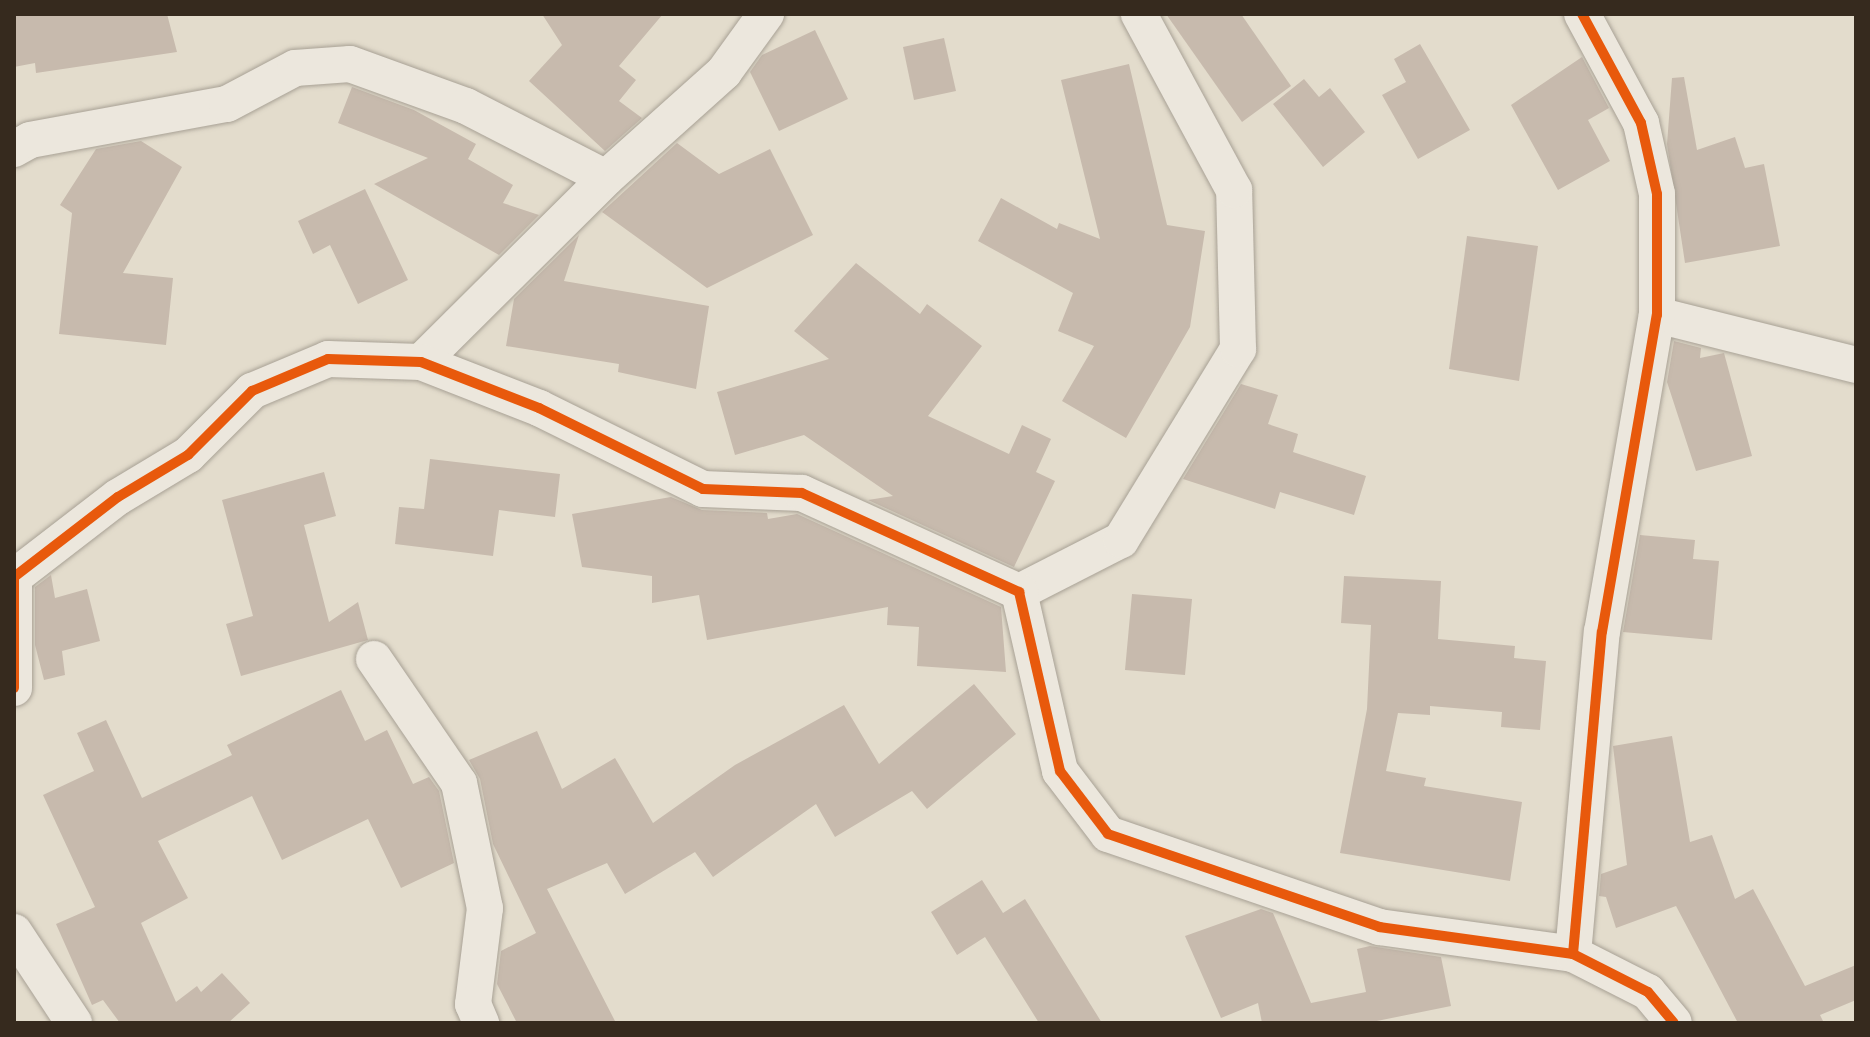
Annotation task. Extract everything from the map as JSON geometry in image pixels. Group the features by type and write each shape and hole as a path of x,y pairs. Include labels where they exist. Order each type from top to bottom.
{"street":[{"path":"421,362 606,178 724,72 766,14"},
{"path":"1019,592 1121,540 1238,349 1234,190 1139,14"},
{"path":"1573,954 1602,632 1657,315 1657,194 1641,123 1582,14"},
{"path":"14,149 30,140 227,104 295,68 350,64 466,106 606,178"},
{"path":"1657,315 1856,365"},
{"path":"14,688 14,577 118,497 188,455 252,391 328,359 421,362 539,408 703,489 802,493 1019,592"},
{"path":"1019,592 1060,771 1108,834 1379,927 1573,954 1648,992 1674,1023"},
{"path":"374,659 459,783 485,908 473,1004 481,1023"},
{"path":"14,932 74,1023"},
{"path":"14,981 61,1023"}],"building":[{"path":"14,14 167,14 177,52 36,73 35,63 14,67"},
{"path":"542,14 663,14 619,66 636,80 619,101 642,118 605,151 529,81 562,45"},
{"path":"1166,14 1241,14 1291,86 1242,122"},
{"path":"815,30 848,99 779,131 750,72 762,55"},
{"path":"944,38 956,91 914,100 903,47"},
{"path":"1420,44 1470,130 1418,159 1382,95 1406,82 1394,59"},
{"path":"1582,57 1609,108 1588,120 1610,161 1558,190 1511,105"},
{"path":"1129,64 1167,225 1205,231 1190,327 1126,438 1062,401 1094,346 1058,331 1073,293 978,241 1001,198 1057,229 1059,223 1100,239 1061,80"},
{"path":"1684,77 1697,150 1735,137 1745,168 1764,164 1780,246 1685,263 1667,144 1672,78"},
{"path":"1304,79 1319,97 1330,88 1365,132 1323,167 1273,104"},
{"path":"352,87 414,110 476,144 468,159 513,185 503,203 539,215 499,255 374,184 428,158 338,123"},
{"path":"141,141 182,167 123,273 173,278 166,345 59,334 72,213 60,205 96,149"},
{"path":"677,143 719,174 770,149 813,235 707,288 602,212"},
{"path":"365,189 408,280 358,304 330,245 313,254 298,221"},
{"path":"579,235 564,281 709,306 696,389 618,372 619,364 506,346 514,299"},
{"path":"1467,236 1538,246 1519,381 1449,369"},
{"path":"856,263 920,314 927,304 982,346 928,416 1009,454 1022,425 1051,439 1036,472 1055,481 1014,567 868,500 893,496 804,435 735,455 717,392 829,359 794,331"},
{"path":"1674,341 1701,348 1700,358 1724,353 1752,456 1696,471 1667,382"},
{"path":"1241,384 1278,395 1268,424 1298,434 1293,452 1366,476 1354,515 1280,492 1275,509 1183,479"},
{"path":"430,459 560,474 555,517 499,510 493,556 395,544 399,507 424,509"},
{"path":"324,472 336,516 304,525 329,622 358,602 368,640 241,676 226,624 253,616 222,500"},
{"path":"671,497 702,510 767,513 768,519 797,514 1001,607 1006,672 917,666 919,627 887,625 888,607 707,640 699,595 652,603 652,576 582,567 572,514"},
{"path":"1640,535 1695,540 1693,559 1719,561 1712,640 1623,632"},
{"path":"51,575 55,598 87,589 100,641 62,651 65,675 44,680 35,645 35,587"},
{"path":"1344,576 1441,581 1438,639 1515,646 1514,658 1546,661 1540,730 1501,727 1502,712 1430,706 1430,715 1398,713 1386,771 1426,778 1424,786 1522,802 1510,881 1340,853 1367,709 1371,625 1341,623"},
{"path":"1132,594 1192,599 1185,675 1125,670"},
{"path":"974,684 1016,734 927,809 912,791 835,837 816,804 713,877 695,852 625,894 607,863 547,889 616,1023 517,1023 497,984 501,951 536,933 493,844 480,779 469,760 537,731 562,789 615,758 653,823 735,765 844,705 879,764"},
{"path":"341,690 365,741 387,730 413,784 429,777 439,791 454,863 401,888 368,819 282,860 252,796 158,841 188,898 141,923 176,1002 197,986 201,992 222,973 250,1003 228,1023 120,1023 103,1000 92,1005 56,924 95,907 43,795 94,771 77,733 106,720 142,798 232,755 227,745"},
{"path":"1672,736 1690,842 1712,835 1735,899 1753,889 1805,986 1856,965 1856,1000 1820,1015 1824,1023 1738,1023 1676,906 1616,928 1606,897 1599,896 1601,874 1627,865 1613,746"},
{"path":"982,880 1003,913 1025,899 1102,1023 1039,1023 985,937 957,955 931,912"},
{"path":"1261,909 1273,913 1311,1003 1366,992 1357,949 1370,946 1441,957 1451,1006 1367,1023 1262,1023 1258,1003 1221,1018 1185,936"}],"cycle path":[{"path":"1573,954 1602,632 1657,315 1657,194 1641,123 1582,14"},
{"path":"14,688 14,577 118,497 188,455 252,391 328,359 421,362 539,408 703,489 802,493 1019,592 1060,771 1108,834 1379,927 1573,954 1648,992 1674,1023"}]}
